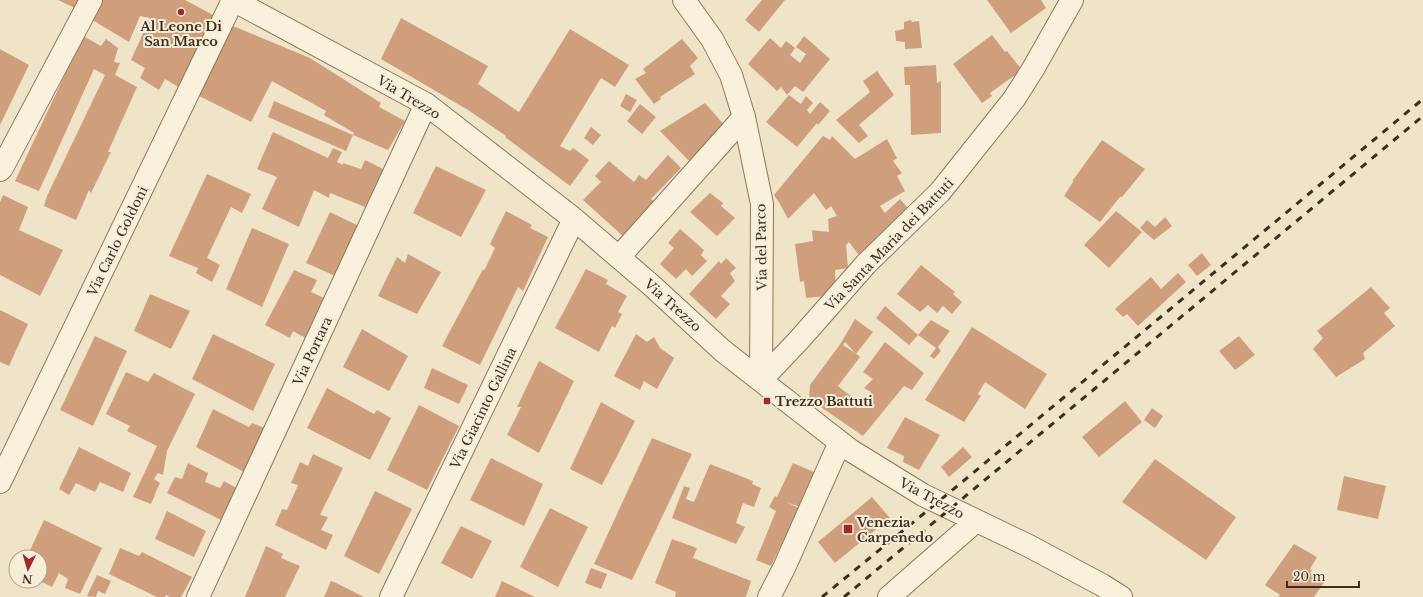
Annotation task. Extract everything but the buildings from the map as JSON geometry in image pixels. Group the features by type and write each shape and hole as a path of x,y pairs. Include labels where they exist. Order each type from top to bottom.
{"street":[{"path":"0,170 91,0"},
{"name":"Via Trezzo","path":"233,0 426,104 574,219 723,351 840,442 923,495 1029,546 1102,585 1121,597"},
{"name":"Via Carlo Goldoni","path":"0,482 233,0"},
{"name":"Via del Parco","path":"684,0 712,39 731,75 744,117 762,204 761,380"},
{"name":"Via Santa Maria dei Battuti","path":"761,380 799,340 866,264 940,192 1014,99 1033,69 1072,0"},
{"name":"Via Portara","path":"198,597 426,104"},
{"path":"618,257 744,117"},
{"name":"Via Giacinto Gallina","path":"391,597 574,219"},
{"path":"768,597 784,568 840,442"},
{"path":"889,597 976,521"}],"railway":[{"path":"822,597 1423,99"},
{"path":"844,597 1423,116"}],"place":[{"name":"Al Leone Di San Marco","path":"181,12"},
{"name":"Trezzo Battuti","path":"767,401"},
{"name":"Venezia Carpenedo","path":"848,529"}]}
